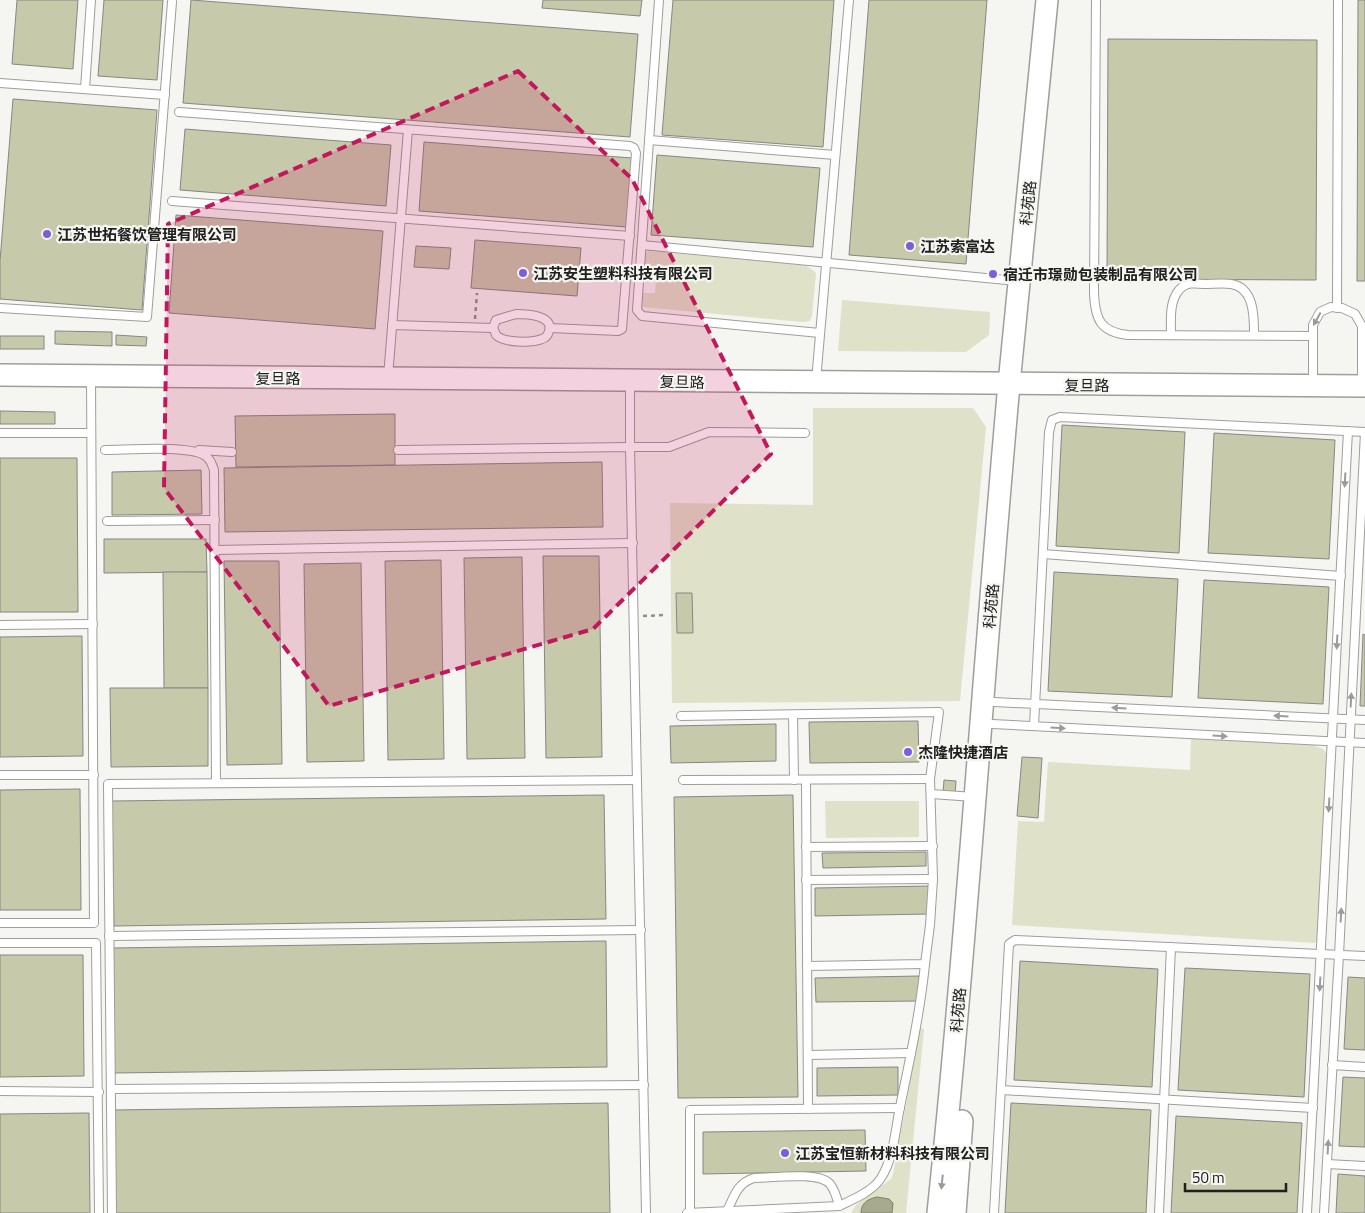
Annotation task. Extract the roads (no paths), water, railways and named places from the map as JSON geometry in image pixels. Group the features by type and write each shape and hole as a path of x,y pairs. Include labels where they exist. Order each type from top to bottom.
{"street":[{"name":"科苑路","path":"938,1213 952,1080 976,797 1024,282 1047,0"},
{"name":"科苑路","path":"1024,282 1057,0"},
{"name":"复旦路","path":"0,375 1364,386"},
{"name":"科苑路","path":"955,1213 1011,472 1014,384"}],"lane":[{"path":"85,89 91,0"},
{"path":"659,0 637,310 642,316 820,334"},
{"path":"816,383 849,0"},
{"path":"1096,0 1095,309 1099,321 1106,328 1118,334 1313,336"},
{"path":"1336,308 1338,0"},
{"path":"0,308 147,317 172,2"},
{"path":"0,83 165,95"},
{"path":"179,112 630,146 634,148 636,153 622,329 618,331 550,328"},
{"path":"388,379 408,130"},
{"path":"649,140 835,155"},
{"path":"172,201 630,236"},
{"path":"642,245 1024,282"},
{"path":"1171,335 1173,302 1180,289 1190,283 1231,284 1239,287 1245,292 1252,307 1254,336"},
{"path":"1313,386 1313,325 1320,312 1331,307 1342,308 1355,314 1362,326 1364,386"},
{"path":"516,314 527,314 540,317 548,322 550,328 548,334 543,339 519,342 503,339 496,335 493,328 496,320 516,314"},
{"path":"392,325 493,328"},
{"path":"0,924 94,923 91,376"},
{"path":"630,381 646,1213"},
{"path":"1034,726 1049,432 1052,420 1060,417 1365,432 1324,1213"},
{"path":"1307,1213 1348,431"},
{"path":"398,450 669,447 709,432 805,433"},
{"path":"0,433 91,433"},
{"path":"192,449 206,455 212,462 214,470 216,783"},
{"path":"104,450 192,449 232,452"},
{"path":"107,521 215,520"},
{"path":"215,550 633,543"},
{"path":"1043,554 1341,576"},
{"path":"0,625 93,624"},
{"path":"994,702 1365,720"},
{"path":"681,716 939,712 930,779 933,846 930,925 919,1013 900,1108 889,1160 880,1180 859,1197 839,1206 689,1213 690,1110 900,1108"},
{"path":"793,715 794,780"},
{"path":"992,724 1365,743"},
{"path":"0,775 94,775"},
{"path":"683,780 930,779"},
{"path":"112,1213 108,784 637,780"},
{"path":"806,780 808,1109"},
{"path":"931,794 976,797"},
{"path":"806,847 933,846"},
{"path":"806,880 933,879"},
{"path":"109,936 640,930"},
{"path":"994,1213 1009,944 1015,940 1365,956"},
{"path":"0,943 96,943 99,1213"},
{"path":"1159,1213 1171,948"},
{"path":"807,966 925,964"},
{"path":"808,1054 911,1053"},
{"path":"1332,1065 1365,1067"},
{"path":"111,1089 644,1085"},
{"path":"1001,1090 1313,1108"},
{"path":"0,1091 98,1092"},
{"path":"1327,1164 1365,1166"},
{"path":"727,1211 740,1186 754,1178 808,1176 818,1178 830,1183 839,1206"}],"place":[{"name":"江苏世拓餐饮管理有限公司","path":"47,234"},
{"name":"江苏索富达","path":"910,246"},
{"name":"江苏安生塑料科技有限公司","path":"523,273"},
{"name":"宿迁市璟勋包装制品有限公司","path":"993,274"},
{"name":"杰隆快捷酒店","path":"908,752"},
{"name":"江苏宝恒新材料科技有限公司","path":"785,1153"}]}
